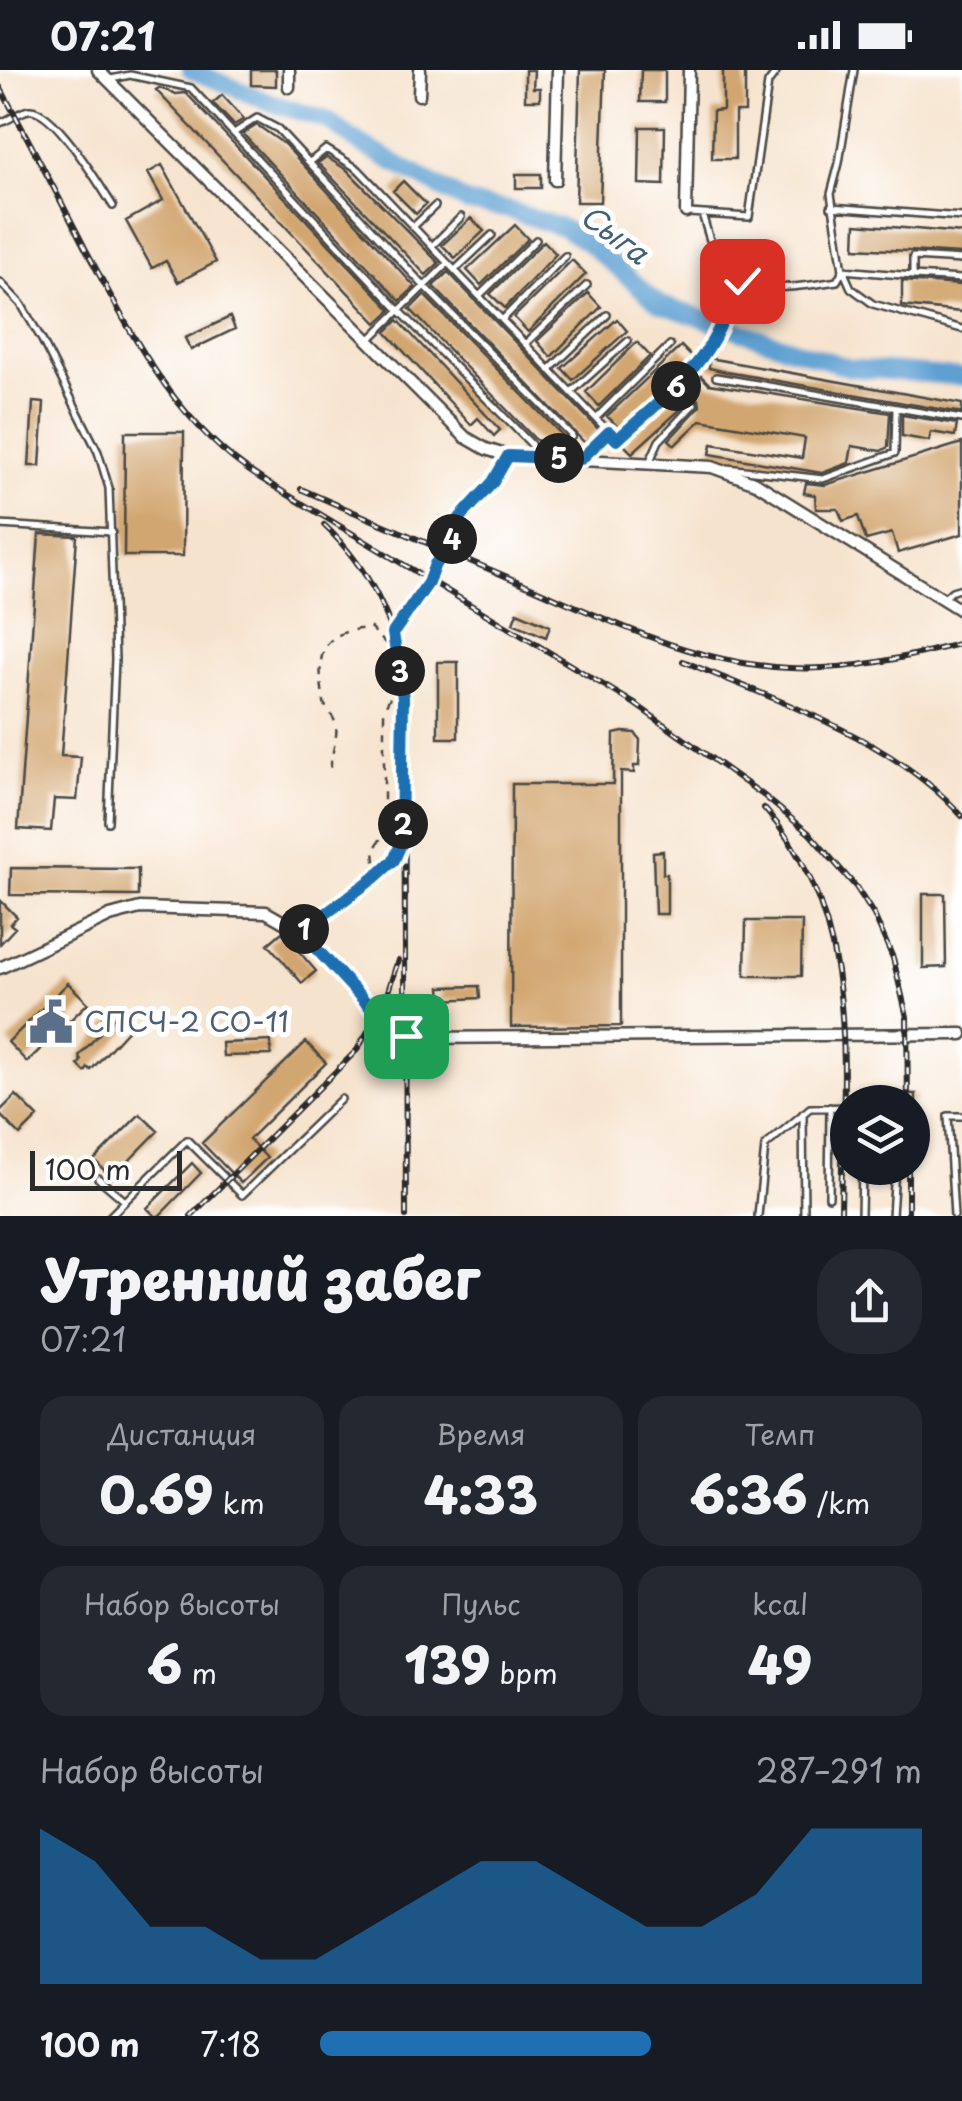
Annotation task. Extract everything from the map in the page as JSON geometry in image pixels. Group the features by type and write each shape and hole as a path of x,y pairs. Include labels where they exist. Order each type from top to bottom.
{"street":[{"path":"98,70 465,437 508,456 712,467 756,483 962,610"},
{"path":"289,70 289,86"},
{"path":"419,95 420,70"},
{"path":"555,180 558,70"},
{"path":"686,212 689,70"},
{"path":"0,968 110,916 140,908 266,912 301,932 372,1009 394,1028 414,1038 962,1034"}],"lane":[{"path":"686,212 750,217 768,83 778,70"},
{"path":"854,70 830,194 843,270 851,288 874,304 962,330"},
{"path":"108,80 130,75 191,88 531,444 533,456"},
{"path":"0,123 28,110 39,112 79,155 113,206"},
{"path":"234,133 258,118 309,162 572,436 555,458"},
{"path":"309,162 326,149 358,169 617,440 700,364"},
{"path":"414,227 435,206"},
{"path":"831,207 962,217"},
{"path":"702,214 719,261 731,276 761,286 802,287 837,282 843,270"},
{"path":"432,246 461,218"},
{"path":"455,270 492,236"},
{"path":"479,296 536,240"},
{"path":"502,320 565,256"},
{"path":"912,276 914,256 962,260"},
{"path":"368,341 448,263"},
{"path":"843,270 962,279"},
{"path":"0,282 28,316 105,467 112,532 115,659 108,822"},
{"path":"526,344 587,285"},
{"path":"549,370 607,315"},
{"path":"571,392 628,341"},
{"path":"596,418 670,345"},
{"path":"716,377 962,419"},
{"path":"648,463 659,441 694,404"},
{"path":"712,467 824,479 836,476 895,454 896,409"},
{"path":"581,459 609,432"},
{"path":"0,525 112,532"},
{"path":"944,599 962,588"},
{"path":"110,1216 186,1140 242,1195 341,1099"},
{"path":"758,1216 765,1146 814,1107 830,1107 829,1197"},
{"path":"803,1113 804,1216"},
{"path":"954,1216 948,1116 962,1116"},
{"path":"98,1178 125,1202"},
{"path":"861,1216 862,1185"},
{"path":"892,1216 893,1185"}],"path":[{"path":"700,364 728,310 731,276"},
{"path":"301,932 397,856 402,838 402,686 393,633 428,583 435,564 451,546 460,518 493,482 508,456"},
{"path":"331,768 337,729 324,703 324,646 338,633 371,628 387,645 396,682 384,709 384,833 374,850 376,874"}],"building":[{"path":"251,70 276,70 276,86 251,85"},
{"path":"525,70 534,70 533,88 540,88 540,100 525,100"},
{"path":"580,70 605,70 600,202 576,202"},
{"path":"641,70 665,70 665,102 640,102"},
{"path":"723,70 745,70 745,112 735,112 735,159 712,159 713,111 723,110"},
{"path":"156,90 186,93 391,310 377,323"},
{"path":"222,95 244,119 234,125 213,103"},
{"path":"257,125 284,144 415,287 400,301 243,134"},
{"path":"640,127 665,127 664,185 639,184"},
{"path":"326,157 347,170 439,263 426,275 318,163"},
{"path":"162,165 216,262 178,282 166,261 152,268 126,221 163,200 148,173"},
{"path":"516,174 541,174 541,188 516,188"},
{"path":"403,181 426,204 416,214 393,191"},
{"path":"471,218 484,231 455,258 442,245"},
{"path":"856,224 962,233 962,254 855,248"},
{"path":"515,225 528,239 481,285 467,270"},
{"path":"544,241 556,254 505,308 490,294"},
{"path":"572,260 586,274 528,332 514,317"},
{"path":"448,272 599,430 585,443 433,286"},
{"path":"902,281 962,285 962,312 902,306"},
{"path":"588,293 601,307 551,357 537,341"},
{"path":"424,295 562,435 552,445 547,440 543,444 535,439 410,309"},
{"path":"230,317 235,329 191,350 185,338"},
{"path":"617,319 627,331 573,380 562,368"},
{"path":"398,320 500,430 494,436 478,418 471,425 386,332"},
{"path":"637,342 650,356 599,406 586,392"},
{"path":"681,346 694,359 620,429 607,416"},
{"path":"709,358 962,404 962,413 727,372 709,368"},
{"path":"700,375 709,384 890,413 888,447 881,451 852,446 849,463 822,473 710,454 712,444 802,458 805,438 701,420 675,445 669,440 700,406 699,400 693,398 632,453 624,445 628,438"},
{"path":"33,402 44,403 40,466 29,466"},
{"path":"902,415 957,424 955,436 931,432 929,441 902,436"},
{"path":"125,432 184,432 183,556 124,556"},
{"path":"962,443 962,534 898,553 892,533 866,540 858,516 843,521 838,509 816,509 815,495 804,493 806,483 825,485"},
{"path":"39,534 77,536 61,756 81,757 77,800 54,799 51,831 18,829"},
{"path":"517,612 550,626 546,637 513,623"},
{"path":"438,662 458,662 458,738 438,738"},
{"path":"635,733 640,740 639,766 634,766 634,773 621,772 621,1026 511,1027 512,784 613,784 614,734"},
{"path":"663,851 667,914 655,914 653,852"},
{"path":"11,868 138,869 138,896 10,895"},
{"path":"923,894 945,894 946,967 923,968"},
{"path":"0,900 17,917 10,924 15,928 0,944"},
{"path":"746,921 802,921 801,976 745,976"},
{"path":"282,932 316,971 302,983 268,944"},
{"path":"68,983 88,1003 27,1062 8,1042"},
{"path":"479,986 480,998 442,1000 441,987"},
{"path":"118,1013 131,1026 85,1072 78,1065 79,1056"},
{"path":"271,1041 271,1055 223,1056 222,1043"},
{"path":"306,1042 326,1063 249,1139 267,1158 241,1183 202,1143"},
{"path":"16,1095 38,1117 20,1135 0,1115"},
{"path":"140,1114 158,1131 112,1178 94,1160"},
{"path":"192,1163 201,1173 155,1216 147,1208"}],"waterway":[{"name":"Сыга","path":"191,70 271,103 327,120 357,142 468,203 509,210 563,228 590,245 659,304 850,368 962,377"}],"railway":[{"path":"0,87 139,346 180,405 230,456 260,478 635,704 763,795 810,834 856,887 874,915 893,958 907,1017 908,1085"},
{"path":"301,489 621,626 720,658 790,668 834,667 962,643"},
{"path":"324,525 354,559 378,597 394,639 404,684 406,1216"},
{"path":"683,661 795,707 868,743 934,788 962,816"},
{"path":"764,808 796,852 819,900 833,950 844,1055 841,1216"},
{"path":"191,1216 357,1050 384,1004 398,960"},
{"path":"908,1185 908,1216"}],"place":[{"name":"СПСЧ-2 СО-11","path":"51,1022"}],"route":[{"path":"406,1036 372,1009 301,932 374,878 394,860 401,844 403,698 393,633 428,583 435,564 449,550 460,518 493,482 508,456 581,459 609,432 617,440 700,364 728,310 731,276 742,281"}]}
